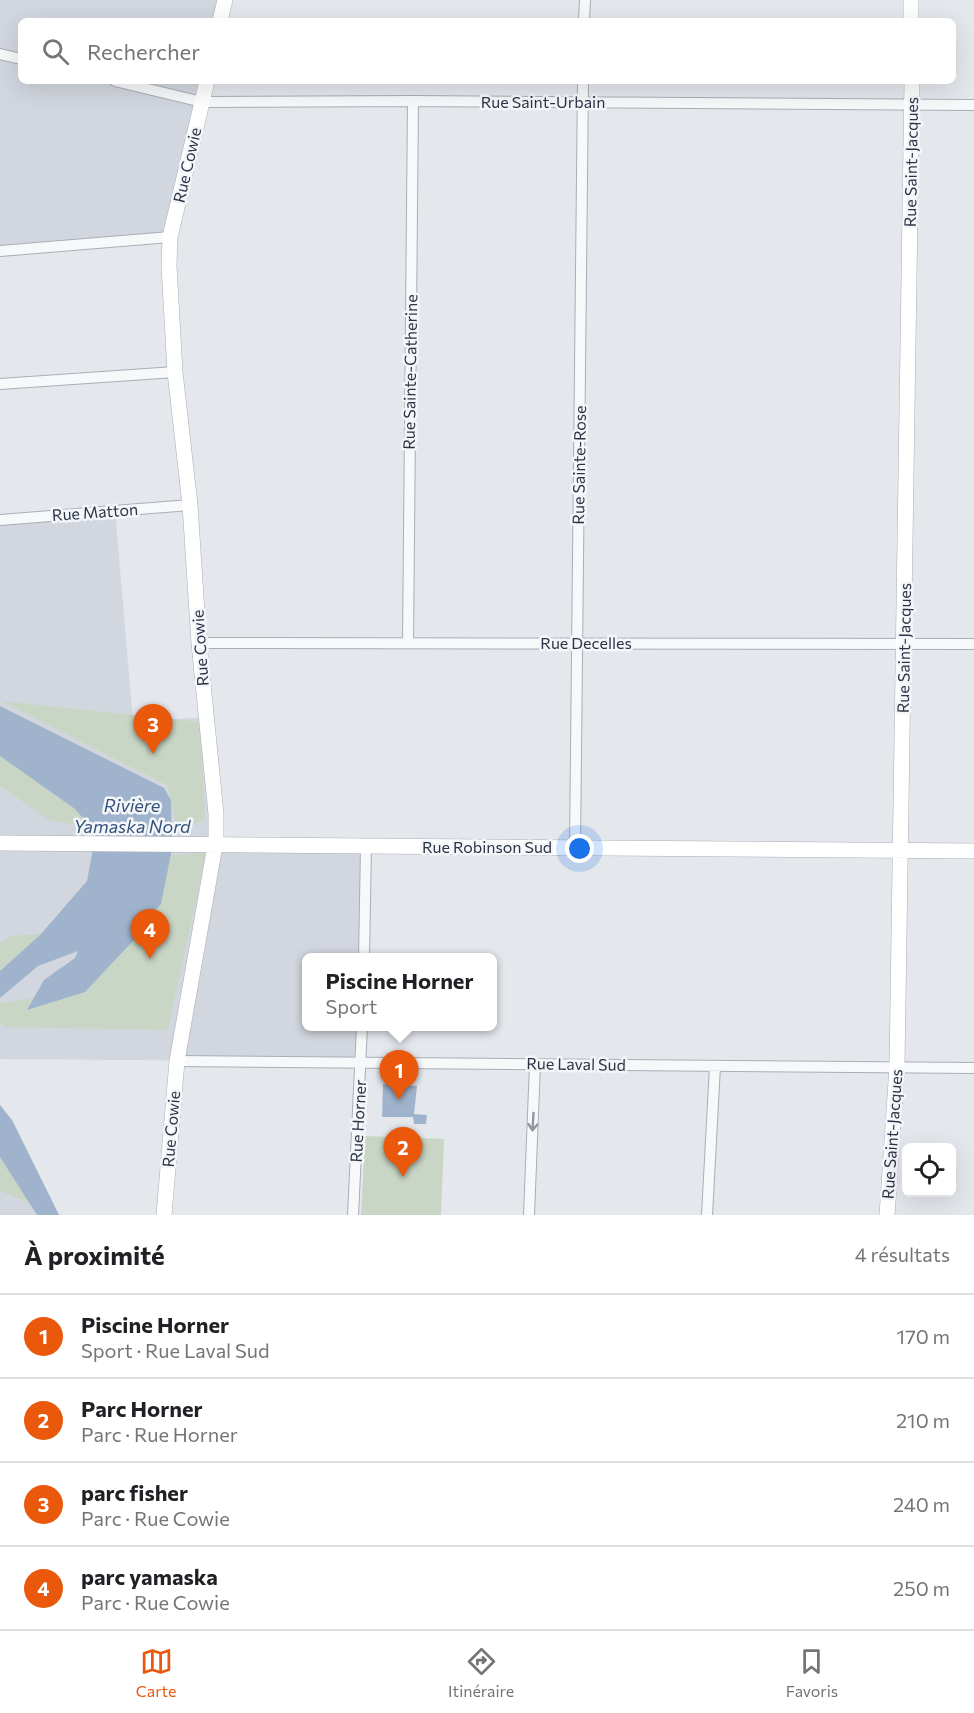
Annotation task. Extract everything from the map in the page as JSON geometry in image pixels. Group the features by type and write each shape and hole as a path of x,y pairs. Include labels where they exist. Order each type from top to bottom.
{"street":[{"path":"221,18 225,0"},
{"path":"584,18 585,0"},
{"path":"911,0 911,18"},
{"path":"0,54 18,57"},
{"name":"Rue Saint-Urbain","path":"127,84 202,102 413,100 974,105"},
{"name":"Rue Cowie","path":"164,1215 177,1061 209,845 216,814 199,643 190,505 175,372 169,266 170,237 206,84"},
{"name":"Rue Sainte-Rose","path":"575,848 583,84"},
{"name":"Rue Saint-Jacques","path":"887,1215 897,1067 912,84"},
{"name":"Rue Sainte-Catherine","path":"408,643 413,100"},
{"path":"0,250 170,237"},
{"path":"0,384 175,372"},
{"name":"Rue Matton","path":"0,520 190,505"},
{"name":"Rue Decelles","path":"199,643 974,644"},
{"name":"Rue Robinson Sud","path":"0,843 974,852"},
{"path":"364,953 366,846"},
{"name":"Rue Horner","path":"353,1215 362,1031"},
{"name":"Rue Laval Sud","path":"177,1061 974,1068"},
{"path":"529,1215 535,1064"},
{"path":"707,1215 715,1066"}],"shaded area":[{"path":"0,0 225,0 221,18 18,18 18,84 206,84 170,237 0,251"},
{"path":"115,510 133,722 206,717 215,845 366,846 364,953 302,953 302,1031 362,1031 362,1062 0,1059 0,519"},
{"path":"0,1105 12,1120 59,1215 0,1215"}],"green space":[{"path":"0,701 200,722 205,820 177,829 167,785"},
{"path":"0,756 75,809 91,827 49,820 0,786"},
{"path":"206,853 168,1030 3,1027 0,1021 0,1003 85,991 146,927 171,855"},
{"path":"41,934 0,971 0,943 10,936"},
{"path":"365,1136 444,1139 441,1215 361,1215"},
{"path":"0,1157 32,1204 0,1191"}],"water":[{"name":"Rivière Yamaska Nord","path":"0,706 164,788 171,800 172,849 161,904 149,916 146,927 85,992 27,1010 44,980 75,958 78,951 38,966 0,998 0,971 41,934 87,881 96,833 75,809 0,756"},
{"path":"383,1084 417,1086 414,1114 427,1115 426,1124 414,1124 413,1117 382,1117"},
{"path":"0,1105 12,1120 59,1215 37,1215 0,1157"}],"place":[{"name":"parc fisher","path":"153,754"},
{"name":"parc yamaska","path":"150,959"},
{"name":"Piscine Horner","path":"399,1100"},
{"name":"Parc Horner","path":"403,1177"}]}
